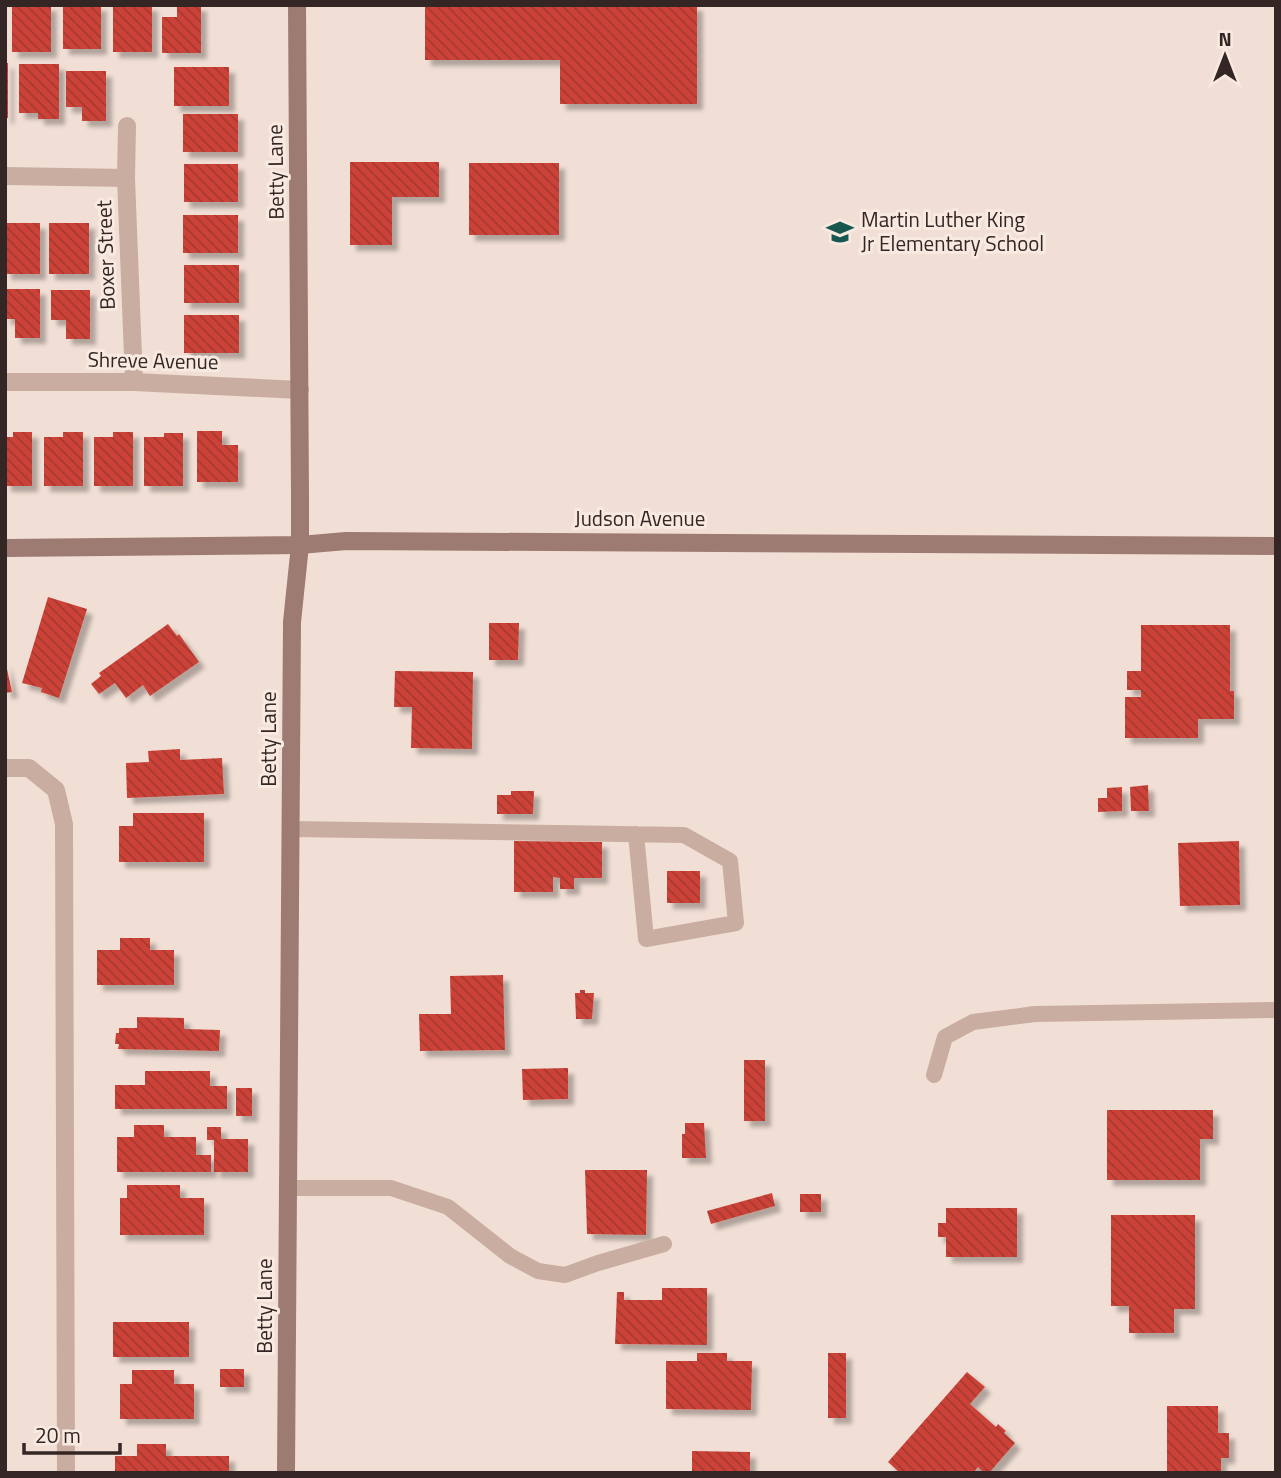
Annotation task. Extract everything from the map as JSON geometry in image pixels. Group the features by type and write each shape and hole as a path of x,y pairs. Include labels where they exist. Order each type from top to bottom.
{"street":[{"name":"Betty Lane","path":"286,1473 292,622 300,545 297,5"},
{"name":"Boxer Street","path":"127,126 126,178 134,382"},
{"path":"5,176 126,178"},
{"name":"Shreve Avenue","path":"5,382 134,382 300,390"},
{"name":"Judson Avenue","path":"5,548 300,545 359,541 1276,546"},
{"path":"5,768 29,768 56,790 64,824 66,1473"}],"lane":[{"path":"291,829 636,834 684,835 730,860 736,923 646,939 636,834"},
{"path":"934,1075 945,1037 973,1022 1035,1014 1276,1010"},
{"path":"288,1188 391,1188 448,1207 510,1256 538,1271 565,1275 664,1244"}],"building":[{"path":"12,5 51,5 51,52 12,52"},
{"path":"63,5 101,5 101,49 63,49"},
{"path":"113,5 152,5 152,52 113,52"},
{"path":"177,5 201,5 201,53 162,53 162,17 177,17"},
{"path":"425,5 697,5 697,104 560,104 560,60 425,60"},
{"path":"5,63 8,63 8,118 5,118"},
{"path":"19,64 59,64 59,119 38,119 38,113 19,113"},
{"path":"174,67 229,67 229,106 174,106"},
{"path":"66,71 106,71 106,121 82,121 82,107 66,107"},
{"path":"183,114 238,114 238,152 183,152"},
{"path":"350,162 439,162 439,197 392,197 392,245 350,245"},
{"path":"469,163 559,163 559,235 469,235"},
{"path":"184,164 238,164 238,202 184,202"},
{"path":"183,215 238,215 238,253 183,253"},
{"path":"5,223 40,223 40,274 5,274"},
{"path":"49,223 89,223 89,274 49,274"},
{"path":"184,265 239,265 239,303 184,303"},
{"path":"5,289 40,289 40,338 15,338 15,319 5,319"},
{"path":"51,290 90,290 90,339 66,339 66,320 51,320"},
{"path":"184,315 239,315 239,353 184,353"},
{"path":"197,431 222,431 222,445 238,445 238,482 197,482"},
{"path":"13,432 32,432 32,486 5,486 5,437 13,437"},
{"path":"63,432 83,432 83,486 44,486 44,437 63,437"},
{"path":"113,432 133,432 133,486 94,486 94,437 113,437"},
{"path":"164,433 183,433 183,486 144,486 144,437 164,437"},
{"path":"48,597 87,609 59,698 41,692 42,688 22,683"},
{"path":"489,623 519,623 518,660 489,660"},
{"path":"168,624 177,636 179,634 199,662 150,696 143,685 126,698 115,683 99,694 91,684 101,676 99,673"},
{"path":"1141,625 1230,625 1230,691 1234,691 1234,719 1198,719 1198,738 1125,738 1125,697 1141,697 1141,690 1127,690 1127,671 1141,671"},
{"path":"5,660 12,692 5,693"},
{"path":"395,671 473,672 472,749 411,748 412,707 394,707"},
{"path":"180,749 180,760 222,758 224,794 127,798 126,763 149,762 148,751"},
{"path":"1148,785 1149,811 1131,811 1130,787"},
{"path":"1122,787 1122,811 1098,812 1098,798 1107,798 1107,788"},
{"path":"511,791 534,791 533,814 497,814 497,795 511,795"},
{"path":"133,813 204,813 204,862 119,862 119,826 133,826"},
{"path":"514,841 602,842 602,878 574,878 574,889 560,889 560,878 553,877 553,892 514,892"},
{"path":"1239,841 1240,905 1180,906 1178,843"},
{"path":"667,871 700,871 700,903 667,903"},
{"path":"120,938 150,938 150,950 174,950 174,985 97,985 97,950 120,950"},
{"path":"503,975 505,1050 420,1051 419,1014 451,1014 450,976"},
{"path":"580,990 594,993 592,1019 576,1019 575,993 580,993"},
{"path":"137,1017 184,1018 184,1029 220,1030 219,1051 118,1049 119,1044 115,1044 116,1033 119,1033 119,1028 137,1028"},
{"path":"744,1060 765,1060 765,1121 744,1121"},
{"path":"568,1068 568,1099 523,1100 522,1069"},
{"path":"145,1071 210,1071 210,1086 227,1086 227,1109 115,1109 115,1085 145,1085"},
{"path":"236,1088 252,1088 252,1116 236,1116"},
{"path":"1107,1110 1213,1110 1213,1139 1200,1139 1200,1180 1107,1180"},
{"path":"685,1123 704,1123 706,1158 682,1158"},
{"path":"134,1125 164,1125 164,1137 196,1137 196,1155 211,1155 211,1172 117,1172 117,1137 134,1137"},
{"path":"207,1127 221,1127 221,1139 248,1139 248,1172 214,1172 214,1140 207,1140"},
{"path":"585,1170 647,1170 646,1235 587,1234"},
{"path":"127,1185 180,1185 180,1198 204,1198 204,1235 120,1235 120,1198 127,1198"},
{"path":"772,1193 775,1206 711,1224 707,1211"},
{"path":"800,1194 821,1194 821,1212 800,1212"},
{"path":"946,1208 1017,1208 1017,1257 946,1257 946,1237 938,1237 938,1223 946,1223"},
{"path":"1111,1215 1195,1215 1195,1309 1174,1309 1174,1333 1129,1333 1129,1306 1111,1306"},
{"path":"662,1288 707,1288 707,1345 615,1344 617,1292 624,1292 624,1300 662,1300"},
{"path":"113,1322 189,1322 189,1357 113,1357"},
{"path":"697,1353 727,1353 727,1361 752,1361 751,1410 666,1409 666,1361 697,1361"},
{"path":"828,1353 846,1353 846,1418 828,1418"},
{"path":"220,1369 244,1369 244,1387 220,1387"},
{"path":"132,1370 174,1370 174,1384 194,1384 194,1419 120,1419 120,1384 132,1384"},
{"path":"967,1372 985,1387 970,1404 996,1427 998,1424 1015,1443 989,1473 984,1473 978,1467 973,1473 900,1473 888,1462"},
{"path":"1167,1406 1218,1406 1218,1433 1229,1433 1229,1458 1221,1458 1221,1473 1167,1473"},
{"path":"137,1444 166,1444 166,1456 229,1456 229,1473 115,1473 115,1456 137,1456"},
{"path":"692,1451 750,1452 750,1473 692,1473"}],"place":[{"name":"Martin Luther King Jr Elementary School","path":"840,232"}]}
